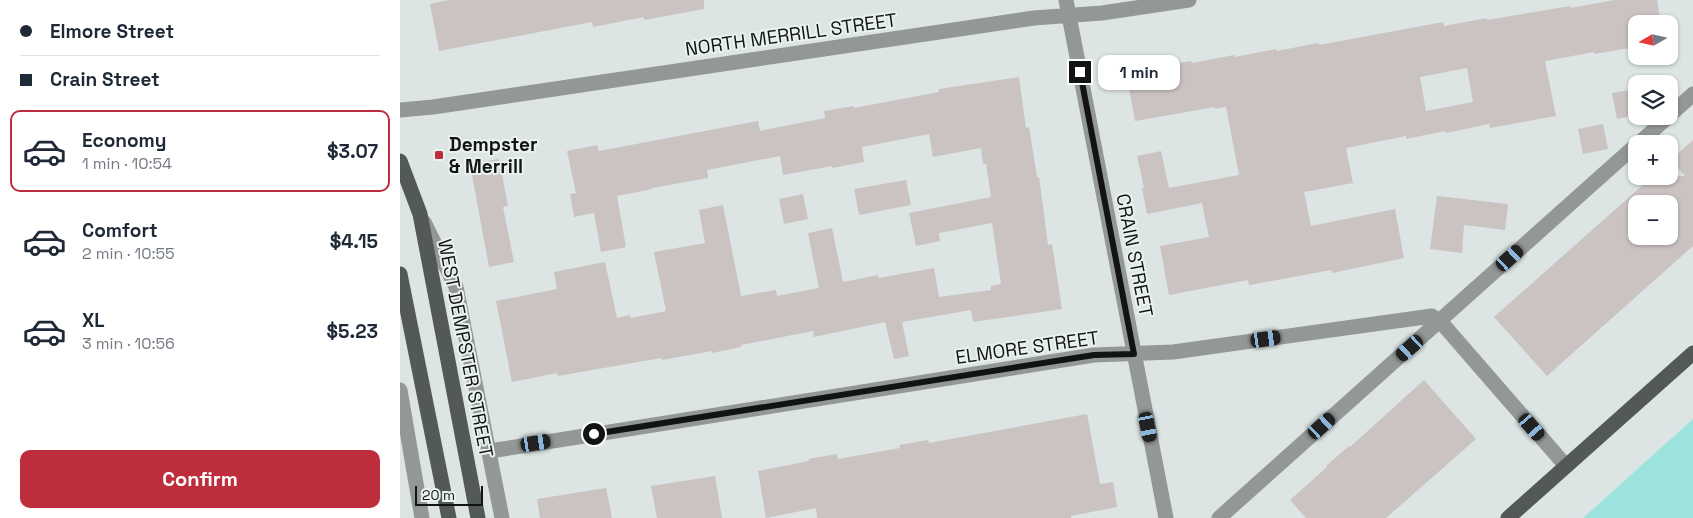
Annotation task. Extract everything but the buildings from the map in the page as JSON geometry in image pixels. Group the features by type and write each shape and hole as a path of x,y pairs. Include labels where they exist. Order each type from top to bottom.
{"main road":[{"name":"WEST DEMPSTER STREET","path":"400,161 420,214 478,518"},
{"path":"400,274 449,518"},
{"path":"1508,518 1693,353"}],"street":[{"name":"CRAIN STREET","path":"1066,0 1166,518"},
{"name":"NORTH MERRILL STREET","path":"400,110 433,107 1034,18 1102,13 1189,0"},
{"path":"1678,108 1693,94"},
{"path":"1647,135 1659,125"},
{"path":"1219,518 1628,152"},
{"name":"WEST DEMPSTER STREET","path":"420,214 456,287 502,518"},
{"name":"ELMORE STREET","path":"490,451 1094,355 1173,352 1432,316 1440,321"},
{"path":"1440,321 1566,466"},
{"path":"400,390 403,433 422,518"}],"shaded area":[{"path":"1693,419 1693,518 1583,518"}],"place":[{"name":"Dempster & Merrill","path":"439,155"}],"route":[{"path":"594,434 1094,355 1134,354 1080,72"}]}
